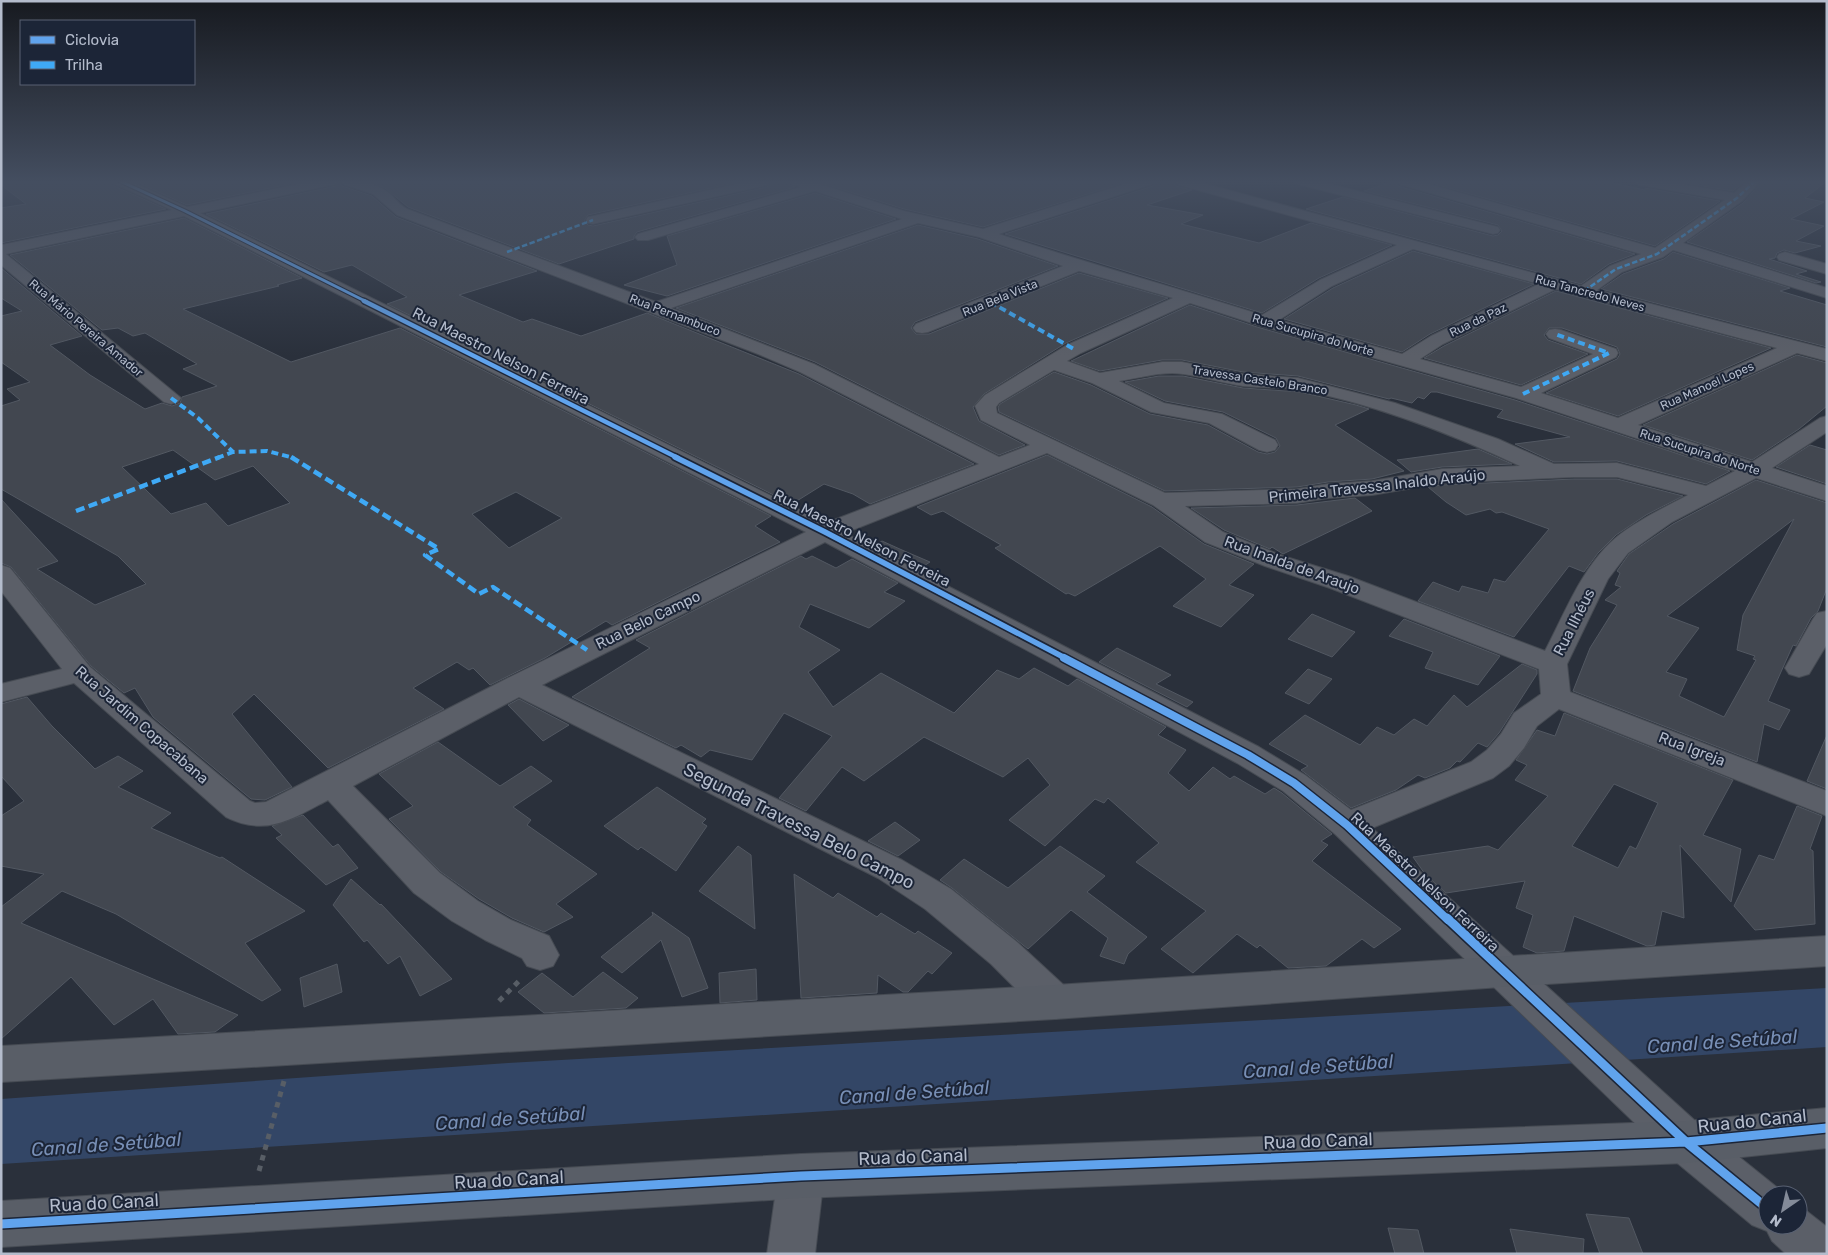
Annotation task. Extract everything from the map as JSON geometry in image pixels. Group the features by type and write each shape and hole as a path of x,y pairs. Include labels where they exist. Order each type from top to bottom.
{"street":[{"path":"1,250 50,240"},
{"name":"Rua Maestro Nelson Ferreira","path":"242,240 825,532 1248,755 1294,783 1347,825 1686,1142 1758,1201"},
{"name":"Rua Pernambuco","path":"475,240 765,350 807,368 998,465"},
{"path":"656,308 855,240"},
{"name":"Rua Sucupira do Norte","path":"1000,240 1078,266 1189,297 1264,321 1523,394 1756,469 1827,494"},
{"name":"Rua Tancredo Neves","path":"1396,240 1826,354"},
{"path":"1607,240 1657,254"},
{"path":"1584,291 1616,269 1657,254 1677,240"},
{"path":"1264,321 1326,284 1412,244"},
{"path":"1670,244 1827,293"},
{"name":"Rua Mário Pereira Amador","path":"1,257 171,398"},
{"path":"1785,257 1827,269"},
{"name":"Rua Bela Vista","path":"922,328 1078,266"},
{"name":"Rua da Paz","path":"1404,361 1437,340 1555,283"},
{"path":"1050,362 1074,349 1189,297"},
{"path":"1523,394 1609,353 1555,334"},
{"name":"Rua Manoel Lopes","path":"1618,426 1795,347"},
{"name":"Travessa Castelo Branco","path":"1050,362 1099,379 1162,368 1182,368 1243,380 1298,384 1322,389 1388,407 1490,444 1550,471"},
{"name":"Rua Inalda de Araujo","path":"1050,362 1041,370 992,399 985,406 988,416 1161,500 1214,537 1274,561 1339,582 1553,664"},
{"path":"1099,379 1158,408 1215,418 1267,445"},
{"name":"Rua Ilhéus","path":"1556,697 1553,664 1596,577 1618,548 1664,516 1756,469 1827,422"},
{"name":"Rua Belo Campo","path":"257,817 269,815 283,809 518,685 825,532 1048,445"},
{"name":"Primeira Travessa Inaldo Araújo","path":"1161,500 1297,496 1328,490 1372,488 1442,476 1550,471 1626,472 1709,494"},
{"name":"Rua Jardim Copacabana","path":"1,573 80,673 238,809 257,817"},
{"path":"1799,668 1827,620"},
{"path":"1,693 80,673"},
{"name":"Segunda Travessa Belo Campo","path":"518,685 890,870 938,899 1004,953 1055,1002"},
{"path":"1347,825 1482,770 1498,758 1508,747 1526,720 1556,697"},
{"name":"Rua Igreja","path":"1556,697 1735,766 1827,804"},
{"path":"332,784 426,883 465,911 498,930 536,947 540,955"},
{"path":"1,1064 1055,1002 1501,971 1827,951"},
{"name":"Rua do Canal","path":"1,1224 801,1176 1686,1142 1827,1128"},
{"path":"791,1254 801,1176"},
{"path":"1800,1235 1823,1254"}],"path":[{"path":"464,1036 534,966 540,955"},
{"path":"263,1157 285,1074"}],"water":[{"name":"Canal de Setúbal","path":"1827,988 1827,1047 1,1164 1,1099 508,1063"}],"building":[{"path":"1,240 18,240 1,243"},
{"path":"83,240 226,240 302,278 277,285 279,286 183,309 291,362 400,328 771,516 755,526 780,542 612,625 606,621 545,658 490,685 473,668 469,670 457,662 413,688 444,709 328,768 254,694 232,714 292,787 265,800 251,799 153,717 135,688 124,693 91,666 11,567 1,563 1,499 58,561 37,569 95,605 146,584 118,556 1,489 1,406 20,400 7,389 30,382 1,362 1,316 22,311 1,298 1,268 82,336 50,345 90,375 145,409 162,403 172,406 180,403 182,397 217,386 183,369 197,364 145,333 133,336 118,328 102,330 10,255","holes":["173,450 215,480 253,466 290,503 228,526 206,503 171,514 122,467","516,492 562,518 509,548 472,514"]},
{"path":"258,240 455,240 537,271 459,295 523,322 532,319 581,336 647,313 799,374 974,464 870,504 853,494 824,484 792,504 387,304 407,297 352,265 324,272"},
{"path":"494,240 632,240 559,264"},
{"path":"668,240 835,240 667,296 624,285 677,265"},
{"path":"876,240 980,240 1058,266 915,322 911,328 916,334 929,334 1079,273 1168,298 1066,343 984,394 973,407 979,421 1025,445 999,455 815,362 676,308"},
{"path":"1023,240 1245,240 1259,243 1268,240 1372,240 1392,245 1319,278 1262,313"},
{"path":"1418,240 1585,240 1635,254 1609,264 1581,284"},
{"path":"1632,240 1664,240 1655,246"},
{"path":"1690,240 1799,240 1796,241 1821,246 1795,253 1784,250 1777,253 1775,258 1769,259 1807,271 1796,274 1821,282 1816,283 1687,242"},
{"path":"1413,251 1534,284 1430,334 1402,352 1284,319 1333,288"},
{"path":"1673,252 1790,288 1780,291 1827,305 1827,347 1601,289 1623,274 1664,259"},
{"path":"1556,291 1771,348 1618,416 1546,393 1617,359 1620,354 1617,347 1562,328 1549,328 1544,335 1548,340 1588,354 1521,385 1424,358 1444,346"},
{"path":"1190,305 1257,327 1515,400 1730,471 1706,484 1617,461 1554,462 1515,444 1570,437 1497,417 1503,410 1437,392 1431,392 1424,399 1418,397 1412,403 1298,376 1243,372 1182,360 1162,360 1100,371 1071,361"},
{"path":"1797,355 1827,363 1827,406 1799,429 1752,460 1643,425"},
{"path":"1054,372 1091,385 1150,414 1208,425 1258,452 1267,454 1275,452 1280,446 1276,438 1223,412 1165,401 1125,382 1159,376 1183,376 1243,388 1300,392 1356,405 1369,409 1335,425 1404,471 1372,479 1328,482 1297,487 1165,491 999,412 998,407 1000,404"},
{"path":"1810,445 1827,450 1827,484 1776,467"},
{"path":"1478,449 1512,464 1442,467 1411,472 1397,460"},
{"path":"1047,455 1152,507 1204,544 1254,564 1229,585 1254,595 1221,627 1173,606 1206,579 1160,546 1075,596 1066,594 995,548 1001,545 943,511 931,515 917,507"},
{"path":"1574,479 1617,479 1683,496 1646,515 1616,535 1598,553 1584,572 1569,566 1514,637 1418,601 1433,582 1459,592 1462,586 1488,593 1494,579 1505,582 1549,529 1502,512 1496,513 1490,509 1466,515 1428,487"},
{"path":"1756,480 1827,503 1827,588 1818,611 1811,618 1796,646 1793,645 1768,701 1790,710 1779,730 1764,724 1757,762 1573,691 1590,648 1617,605 1605,600 1621,587 1615,585 1620,573 1617,571 1629,554 1673,524","holes":["1794,519 1743,615 1737,650 1755,656 1753,659 1756,660 1724,717 1679,696 1687,679 1666,672 1699,628 1667,616"]},
{"path":"1355,498 1372,511 1283,554 1272,547 1270,549 1224,530 1191,508 1297,505"},
{"path":"882,541 930,562 919,569 874,546"},
{"path":"801,556 806,559 812,556 836,568 852,559 898,583 884,592 905,601 869,628 810,604 799,627 840,650 808,672 833,707 881,673 954,713 997,670 1019,679 1034,668 1068,686 1077,679 1166,727 1158,735 1186,750 1168,773 1189,791 1213,767 1230,779 1234,776 1265,794 1274,788 1282,793 1332,834 1321,841 1328,845 1312,861 1401,929 1374,948 1362,939 1326,966 1288,968 1260,945 1257,948 1237,934 1193,973 1161,949 1206,911 1136,862 1159,843 1108,798 1104,803 1095,799 1045,846 1009,820 1050,785 1028,758 1003,777 924,737 864,781 842,767 806,811 779,798 832,736 784,713 752,760 710,750 701,757 681,745 676,748 572,697 650,648 636,640"},
{"path":"1312,614 1355,632 1332,657 1288,639"},
{"path":"1404,619 1500,656 1478,685 1425,668 1433,652 1389,636"},
{"path":"1117,648 1171,675 1156,684 1193,702 1187,707 1099,662"},
{"path":"1522,664 1537,670 1537,674 1499,733 1487,747 1478,743 1460,762 1457,761 1450,768 1425,778 1418,775 1396,790 1351,808 1301,770 1308,766 1269,744 1305,715 1360,745 1377,727 1394,735 1414,719 1427,726 1454,695 1467,707"},
{"path":"1308,669 1332,679 1309,704 1285,693"},
{"path":"27,697 52,726 95,769 118,756 143,771 118,787 171,813 151,828 220,858 222,857 305,911 245,943 281,990 262,1001 116,914 62,891 21,923 238,1015 215,1032 178,1034 153,999 114,1025 71,977 1,1039 1,907 44,874 1,866 1,816 24,801 1,776 1,704"},
{"path":"519,699 569,725 543,741 508,705"},
{"path":"1564,713 1733,780 1703,835 1741,849 1731,902 1680,845 1684,918 1662,911 1655,945 1647,946 1574,916 1564,951 1537,953 1523,947 1533,915 1516,908 1525,881 1446,893 1425,874 1413,857 1488,846 1498,850 1548,796 1515,780 1527,765 1516,760 1537,730 1555,736","holes":["1614,784 1658,803 1636,849 1630,846 1618,868 1572,846"]},
{"path":"1827,735 1827,789 1807,781"},
{"path":"438,742 500,786 531,766 552,781 513,807 531,820 527,825 597,874 556,904 573,917 544,932 512,918 479,899 441,872 389,819 413,806 379,774"},
{"path":"657,787 706,819 702,823 707,826 676,871 641,847 638,850 604,826"},
{"path":"1797,806 1822,816 1810,849 1813,851 1815,924 1755,930 1734,906 1759,855 1774,860"},
{"path":"303,815 333,847 338,844 358,868 326,885 276,838 282,835 272,826"},
{"path":"895,822 920,840 898,856 868,841"},
{"path":"738,846 751,855 755,929 699,891"},
{"path":"1060,846 1105,876 1087,892 1147,937 1128,954 1124,964 1100,956 1108,938 1071,910 1028,949 940,880 964,859 1008,888"},
{"path":"794,874 833,898 838,893 877,917 881,913 915,934 918,931 952,953 932,974 928,971 908,992 903,992 878,975 877,993 801,998"},
{"path":"351,879 381,904 452,979 420,996 400,956 388,964 367,940 364,942 333,905"},
{"path":"652,912 689,938 708,988 682,997 661,940 622,973 601,957 653,915"},
{"path":"337,964 342,992 304,1007 300,978"},
{"path":"756,969 757,1000 720,1003 719,973"},
{"path":"603,972 638,998 626,1008 544,1013 518,992 542,973 573,997"},
{"path":"1586,1214 1629,1218 1643,1254 1600,1254"},
{"path":"1388,1228 1418,1230 1424,1254 1395,1254"},
{"path":"1510,1229 1584,1239 1583,1254 1517,1254"}],"marked path":[{"path":"507,252 540,240"},
{"path":"1584,291 1616,269 1657,254 1678,240"},
{"path":"990,302 1074,349"},
{"path":"1523,394 1609,353 1555,334"},
{"path":"171,398 198,418 233,452 267,451 292,457 439,549 425,555 479,594 493,587 587,650"},
{"path":"76,511 233,452"}],"cycle path":[{"path":"242,240 825,532 1248,755 1294,783 1347,825 1686,1142 1758,1201"},
{"path":"1,1224 801,1176 1686,1142 1827,1128"}]}
